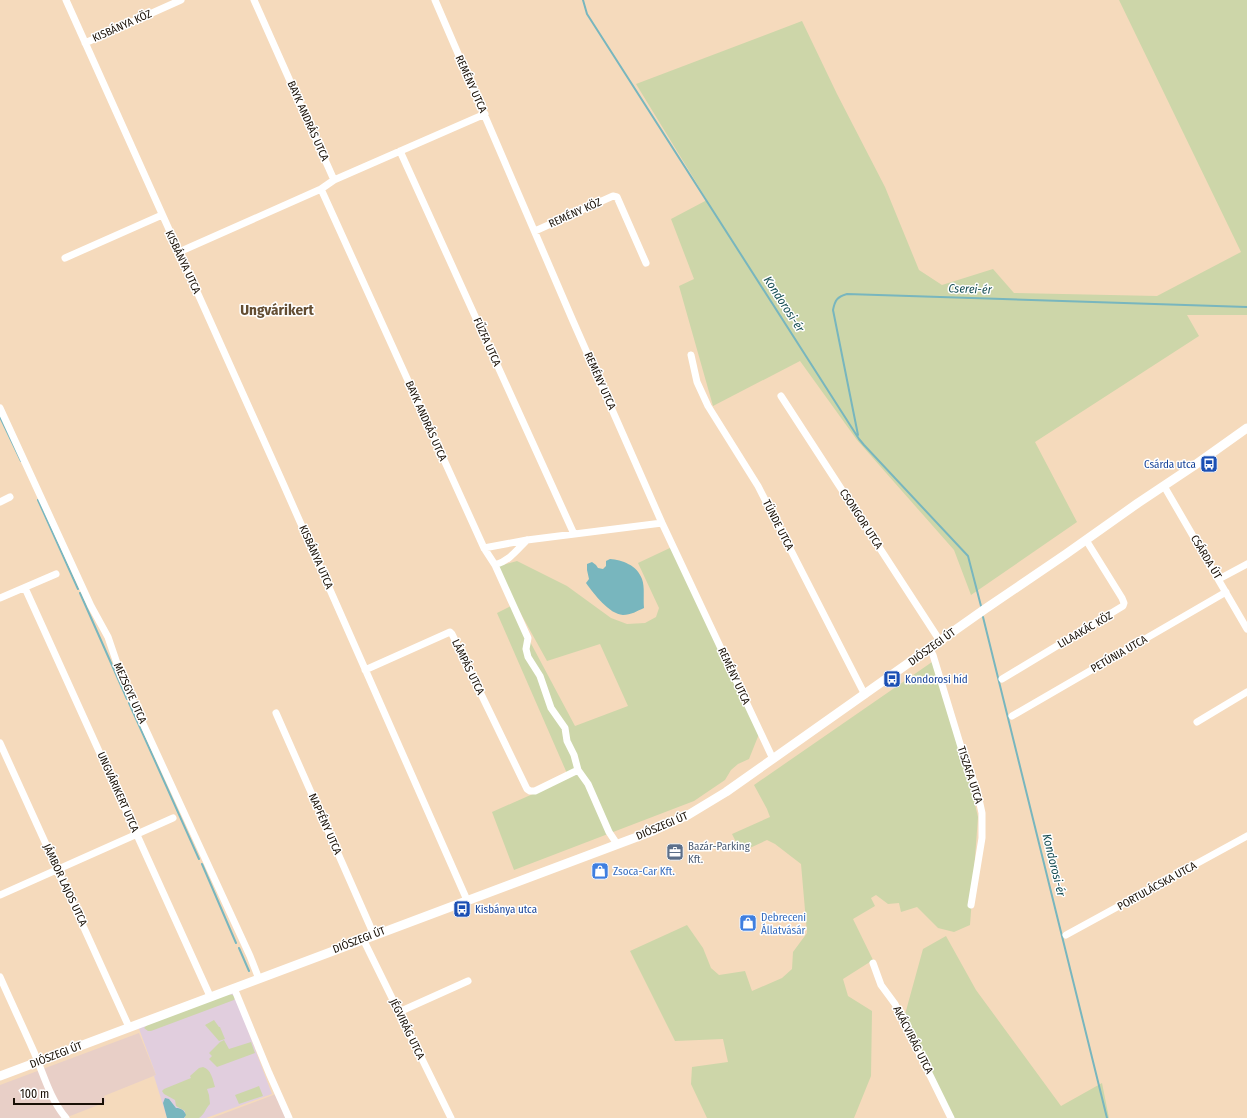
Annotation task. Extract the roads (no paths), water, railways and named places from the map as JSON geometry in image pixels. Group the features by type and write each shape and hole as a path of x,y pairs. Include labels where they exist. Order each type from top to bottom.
{"main road":[{"name":"DIÓSZEGI ÚT","path":"0,1076 653,831 688,815 726,792 940,641 1247,428"}],"street":[{"name":"KISBÁNYA UTCA","path":"66,0 282,481 467,900"},
{"name":"KISBÁNYA KÖZ","path":"85,43 181,0"},
{"name":"BAYK ANDRÁS UTCA","path":"254,0 334,180"},
{"name":"REMÉNY UTCA","path":"434,0 662,523 773,759"},
{"path":"179,252 321,189 334,180 485,114"},
{"name":"FŰZFA UTCA","path":"400,151 574,534"},
{"name":"BAYK ANDRÁS UTCA","path":"321,189 484,548 495,565 528,638 526,649 528,657 540,676 551,708 565,728 567,740 574,754 578,770 588,784 609,832 617,844"},
{"name":"REMÉNY KÖZ","path":"535,231 613,196 617,198 646,262"},
{"path":"65,258 162,215"},
{"name":"TÜNDE UTCA","path":"691,355 697,382 708,406 758,486 865,695"},
{"name":"CSONGOR UTCA","path":"781,396 940,641"},
{"name":"MEZSGYE UTCA","path":"0,408 91,606 108,636 122,678 250,956 259,979"},
{"name":"CSÁRDA ÚT","path":"1164,486 1247,629"},
{"path":"0,502 10,497"},
{"path":"484,548 526,540 662,523"},
{"path":"495,565 504,562 512,556 526,540"},
{"name":"LILAAKÁC KÖZ","path":"1002,679 1123,606 1124,603 1122,598 1086,540"},
{"path":"1219,579 1247,564"},
{"path":"0,598 56,574"},
{"name":"UNGVÁRIKERT UTCA","path":"25,588 210,996"},
{"name":"PETÚNIA UTCA","path":"1012,716 1226,592"},
{"name":"LÁMPÁS UTCA","path":"365,670 450,632 525,786 530,791 535,791 578,770"},
{"name":"TISZAFA UTCA","path":"930,649 933,654 961,747 977,790 982,813 982,838 971,905"},
{"path":"1197,722 1247,692"},
{"name":"NAPFÉNY UTCA","path":"276,713 374,935"},
{"name":"JÁMBOR LAJOS UTCA","path":"0,743 129,1028"},
{"path":"0,895 173,818"},
{"name":"PORTULÁCSKA UTCA","path":"1066,935 1247,836"},
{"name":"JÉGVIRÁG UTCA","path":"363,939 452,1118"},
{"name":"AKÁCVIRÁG UTCA","path":"872,963 881,985 895,1004 951,1118"},
{"path":"0,977 38,1062 45,1082 61,1112 66,1118"},
{"path":"399,1012 468,981"},
{"path":"234,988 289,1118"}],"water":[{"path":"610,559 629,564 640,574 643,586 644,608 634,613 623,615 618,614 602,603 586,583 589,579 587,564 592,562 598,568 603,569 606,566 606,561"},
{"path":"165,1098 169,1099 176,1108 183,1111 186,1115 184,1118 167,1118 163,1103"}],"waterway":[{"name":"Kondorosi-ér","path":"583,0 587,14 859,439 968,556 981,606"},
{"name":"Cserei-ér","path":"858,435 833,310 837,299 847,294 1247,307"},
{"path":"0,417 21,461"},
{"path":"38,500 78,589"},
{"path":"80,593 127,699"},
{"name":"Kondorosi-ér","path":"983,617 1107,1118"},
{"path":"129,703 199,859"},
{"path":"202,864 236,943"},
{"path":"239,948 249,971"}],"place":[{"name":"Csárda utca","path":"1209,464"},
{"name":"Kondorosi híd","path":"892,679"},
{"name":"Bazár-Parking Kft.","path":"675,852"},
{"name":"Zsoca-Car Kft.","path":"600,871"},
{"name":"Kisbánya utca","path":"462,909"},
{"name":"Debreceni Állatvásár","path":"748,923"}],"district":[{"name":"Ungvárikert","path":"277,310"}]}
